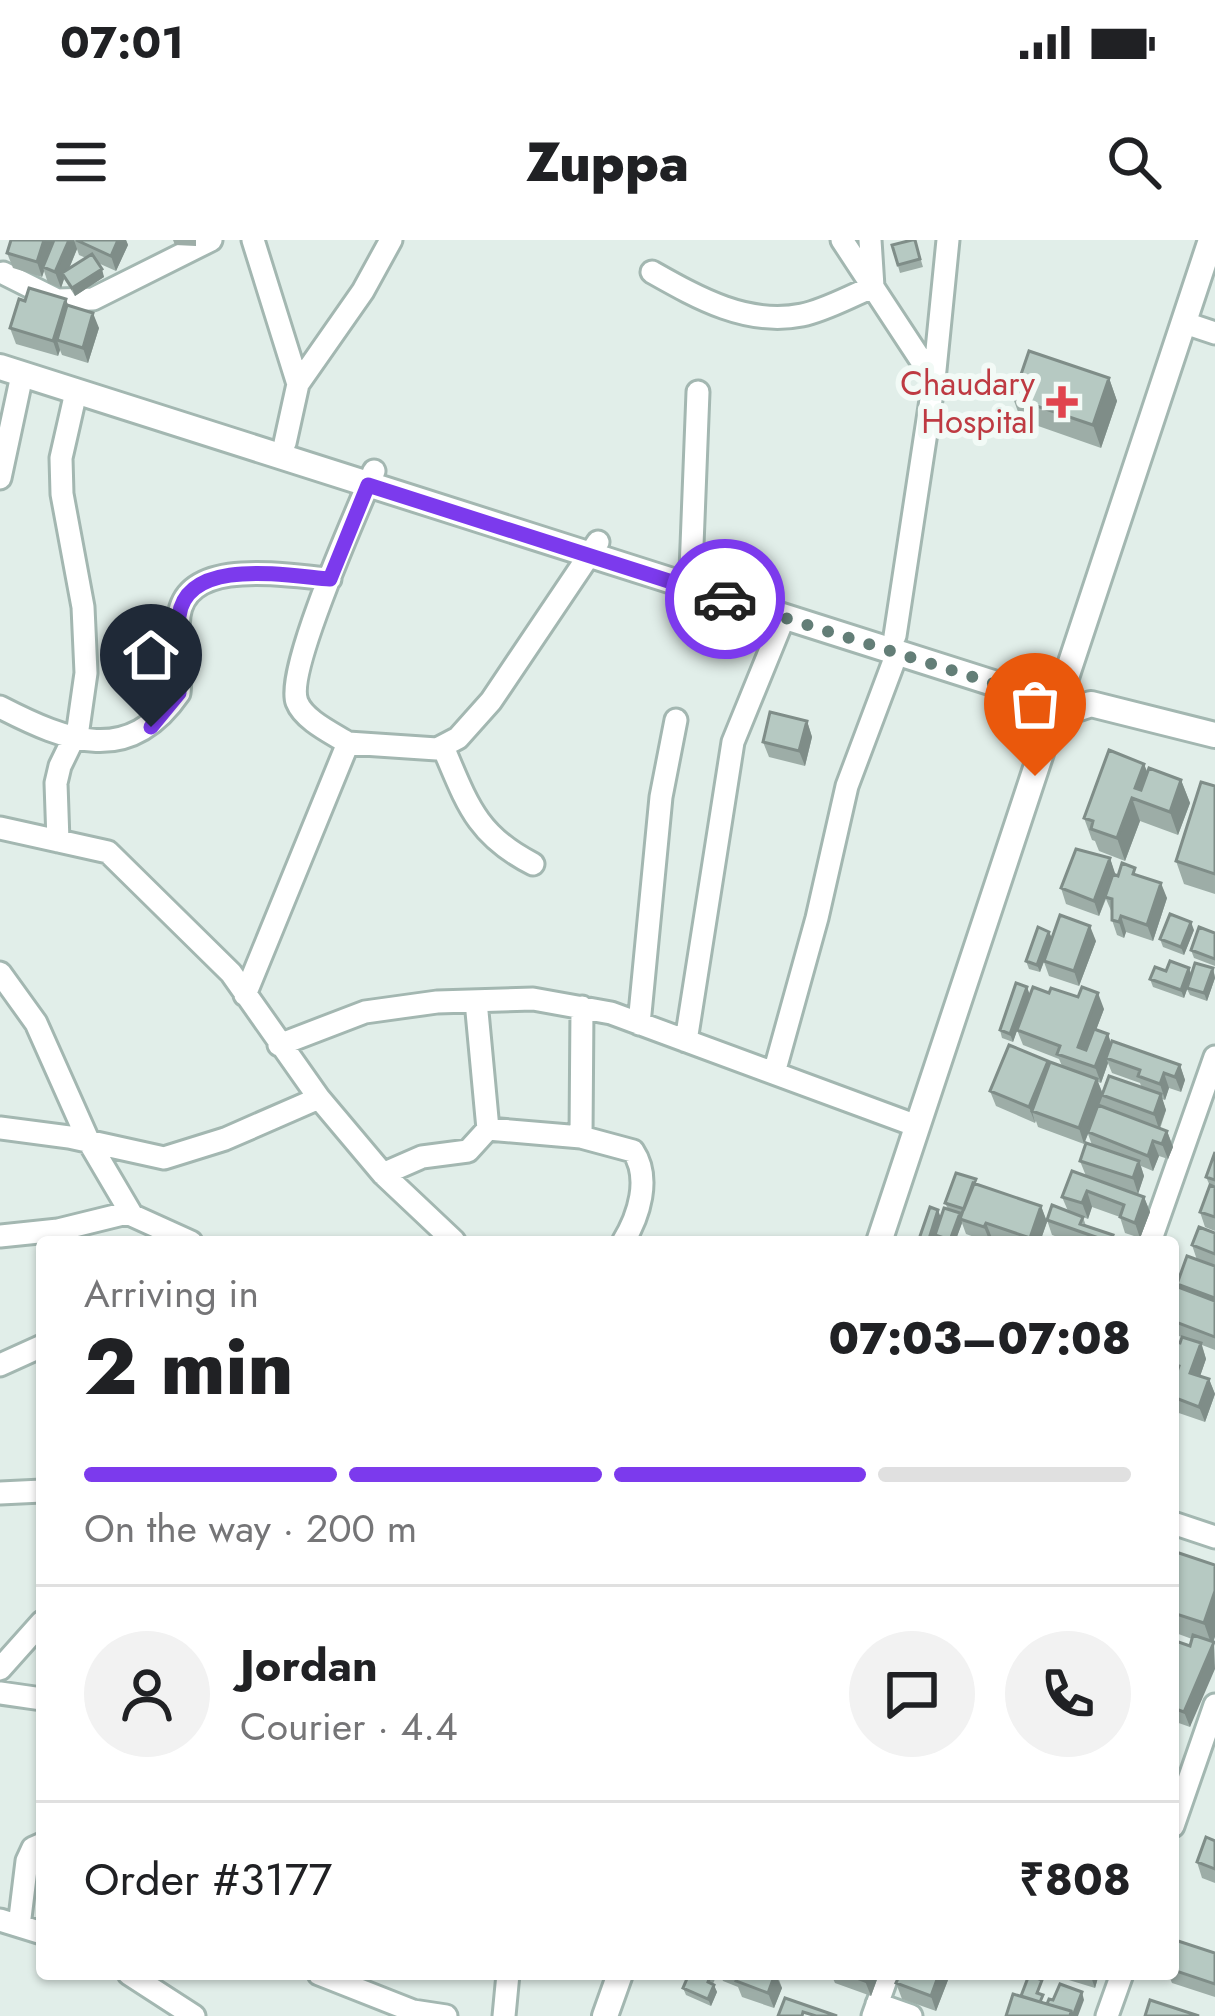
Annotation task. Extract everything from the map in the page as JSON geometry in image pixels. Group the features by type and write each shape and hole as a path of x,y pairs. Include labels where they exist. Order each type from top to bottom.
{"street":[{"path":"1,276 57,300 93,299 211,240"},
{"path":"253,240 298,384"},
{"path":"285,443 298,384 363,291 391,240"},
{"path":"842,240 934,380"},
{"path":"871,240 873,287"},
{"path":"774,1073 847,786 896,645 934,380 948,240"},
{"path":"881,1236 1211,240"},
{"path":"652,272 716,304 770,318 805,314 873,287"},
{"path":"1184,323 1215,334"},
{"path":"0,351 285,443 371,478"},
{"path":"0,478 11,371 371,478 784,617 896,645"},
{"path":"58,841 56,783 75,738 86,673 83,607 62,494 61,458 76,392"},
{"path":"691,571 698,392"},
{"path":"371,478 330,579 294,689 302,711 348,743 411,749 442,747 458,738 491,701 593,549"},
{"path":"593,549 691,571 896,645 1062,697 1079,708 1091,704 1215,735"},
{"path":"0,707 75,738 100,742 129,737 151,727 179,693 179,613 187,594 203,583 246,573 330,579"},
{"path":"686,1041 733,742 784,617"},
{"path":"639,1024 661,797 676,720"},
{"path":"245,995 348,743"},
{"path":"442,747 482,826 502,849 533,864"},
{"path":"0,828 108,853 231,973 319,1098 383,1174 446,1236"},
{"path":"0,973 37,1022 89,1142 132,1215"},
{"path":"278,1045 365,1012 437,1002 533,999 639,1024 917,1126"},
{"path":"383,1174 422,1157 468,1150 488,1129 476,1001"},
{"path":"581,1137 582,1007"},
{"path":"1152,1236 1215,1058"},
{"path":"0,1128 164,1158 225,1139 319,1098"},
{"path":"488,1129 581,1137 633,1150 641,1163 643,1182 626,1236"},
{"path":"0,1235 58,1230 128,1213 178,1236"},
{"path":"0,1365 36,1349"},
{"path":"0,1493 36,1491"},
{"path":"1179,1525 1215,1538"},
{"path":"0,1669 36,1629"},
{"path":"0,1693 36,1698"},
{"path":"1179,1809 1215,1705"},
{"path":"10,1923 27,1861 36,1847"},
{"path":"138,1980 194,2016"},
{"path":"334,1980 413,2011 446,2016"},
{"path":"504,2016 507,1980"},
{"path":"604,2016 618,1980"},
{"path":"886,1980 875,2010 911,2016"},
{"path":"1107,2016 1120,1980"}],"building":[{"path":"11,240 44,240 37,262 7,253"},
{"path":"54,240 69,240 55,272 43,267"},
{"path":"76,240 118,240 111,256"},
{"path":"915,240 920,259 898,265 892,245"},
{"path":"92,254 102,269 72,288 62,273"},
{"path":"29,288 66,299 53,341 10,328 19,299 25,301"},
{"path":"67,305 93,313 83,348 57,340"},
{"path":"1029,351 1109,378 1093,425 1013,398"},
{"path":"770,712 807,721 799,751 763,742"},
{"path":"1109,750 1144,764 1135,788 1141,790 1149,768 1181,780 1170,812 1132,798 1117,838 1091,829 1093,821 1084,818"},
{"path":"1201,782 1215,786 1215,874 1176,861"},
{"path":"1076,849 1110,858 1094,901 1061,888"},
{"path":"1122,863 1135,868 1133,874 1161,883 1147,925 1121,916 1119,922 1112,920 1112,899 1105,897"},
{"path":"1170,914 1191,922 1181,947 1160,939"},
{"path":"1060,915 1090,926 1074,971 1044,961"},
{"path":"1038,927 1049,932 1037,965 1026,961"},
{"path":"1199,927 1215,933 1215,959 1191,950"},
{"path":"1170,961 1189,968 1181,990 1150,979 1155,967 1166,971"},
{"path":"1195,963 1213,968 1204,993 1187,988"},
{"path":"1016,983 1027,987 1010,1034 1000,1030"},
{"path":"1033,987 1078,997 1082,987 1098,993 1078,1047 1086,1050 1094,1029 1108,1034 1095,1067 1057,1054 1060,1046 1017,1030"},
{"path":"1112,1041 1180,1065 1175,1077 1164,1073 1160,1084 1138,1076 1140,1070 1106,1058"},
{"path":"1009,1045 1048,1061 1029,1107 990,1091"},
{"path":"1050,1062 1097,1079 1079,1128 1032,1111"},
{"path":"1109,1076 1161,1094 1154,1114 1102,1095"},
{"path":"1098,1105 1167,1131 1162,1144 1153,1141 1148,1156 1088,1132"},
{"path":"1086,1143 1139,1161 1133,1178 1080,1161"},
{"path":"1215,1152 1215,1180 1206,1177"},
{"path":"1072,1171 1144,1197 1135,1223 1120,1217 1124,1205 1087,1191 1082,1203 1062,1197"},
{"path":"956,1173 976,1179 964,1209 945,1203"},
{"path":"973,1183 1041,1206 1031,1236 960,1219"},
{"path":"1210,1185 1215,1187 1215,1217 1200,1212"},
{"path":"1052,1205 1083,1217 1080,1224 1113,1235 1093,1236 1047,1220"},
{"path":"930,1207 938,1210 930,1236 920,1236"},
{"path":"944,1208 960,1213 951,1236 935,1235"},
{"path":"1199,1227 1215,1233 1215,1254 1192,1245"},
{"path":"1187,1256 1215,1266 1215,1298 1179,1285"},
{"path":"1179,1287 1215,1301 1215,1337 1179,1323"},
{"path":"1182,1337 1201,1343 1190,1373 1209,1379 1199,1407 1179,1399"},
{"path":"1179,1553 1215,1565 1215,1591 1204,1623 1179,1615"},
{"path":"1193,1635 1214,1642 1184,1712 1179,1710 1179,1642 1190,1646"},
{"path":"1206,1837 1215,1841 1215,1869 1197,1862"},
{"path":"1179,1941 1215,1953 1215,1984 1179,1972"},
{"path":"686,1980 709,1980 714,1985 708,1999 683,1988"},
{"path":"736,1980 773,1980 768,1993"},
{"path":"897,1980 937,1980 931,1996"},
{"path":"1027,1980 1042,1980 1037,1993 1043,1995 1040,2002 1021,1996"},
{"path":"1060,1984 1082,1992 1073,2016 1071,2011 1047,2004"},
{"path":"1013,1994 1071,2011 1070,2016 1006,2016"},
{"path":"785,1998 837,2016 803,2012 802,2016 778,2016"},
{"path":"1150,2000 1199,2016 1145,2016"}],"way so far":[{"path":"725,599 1059,704 1035,776"}],"place":[{"name":"Chaudary Hospital","path":"1062,402"}],"route":[{"path":"151,727 179,693 179,613 187,594 203,583 246,573 330,579 368,485 725,599"}]}
